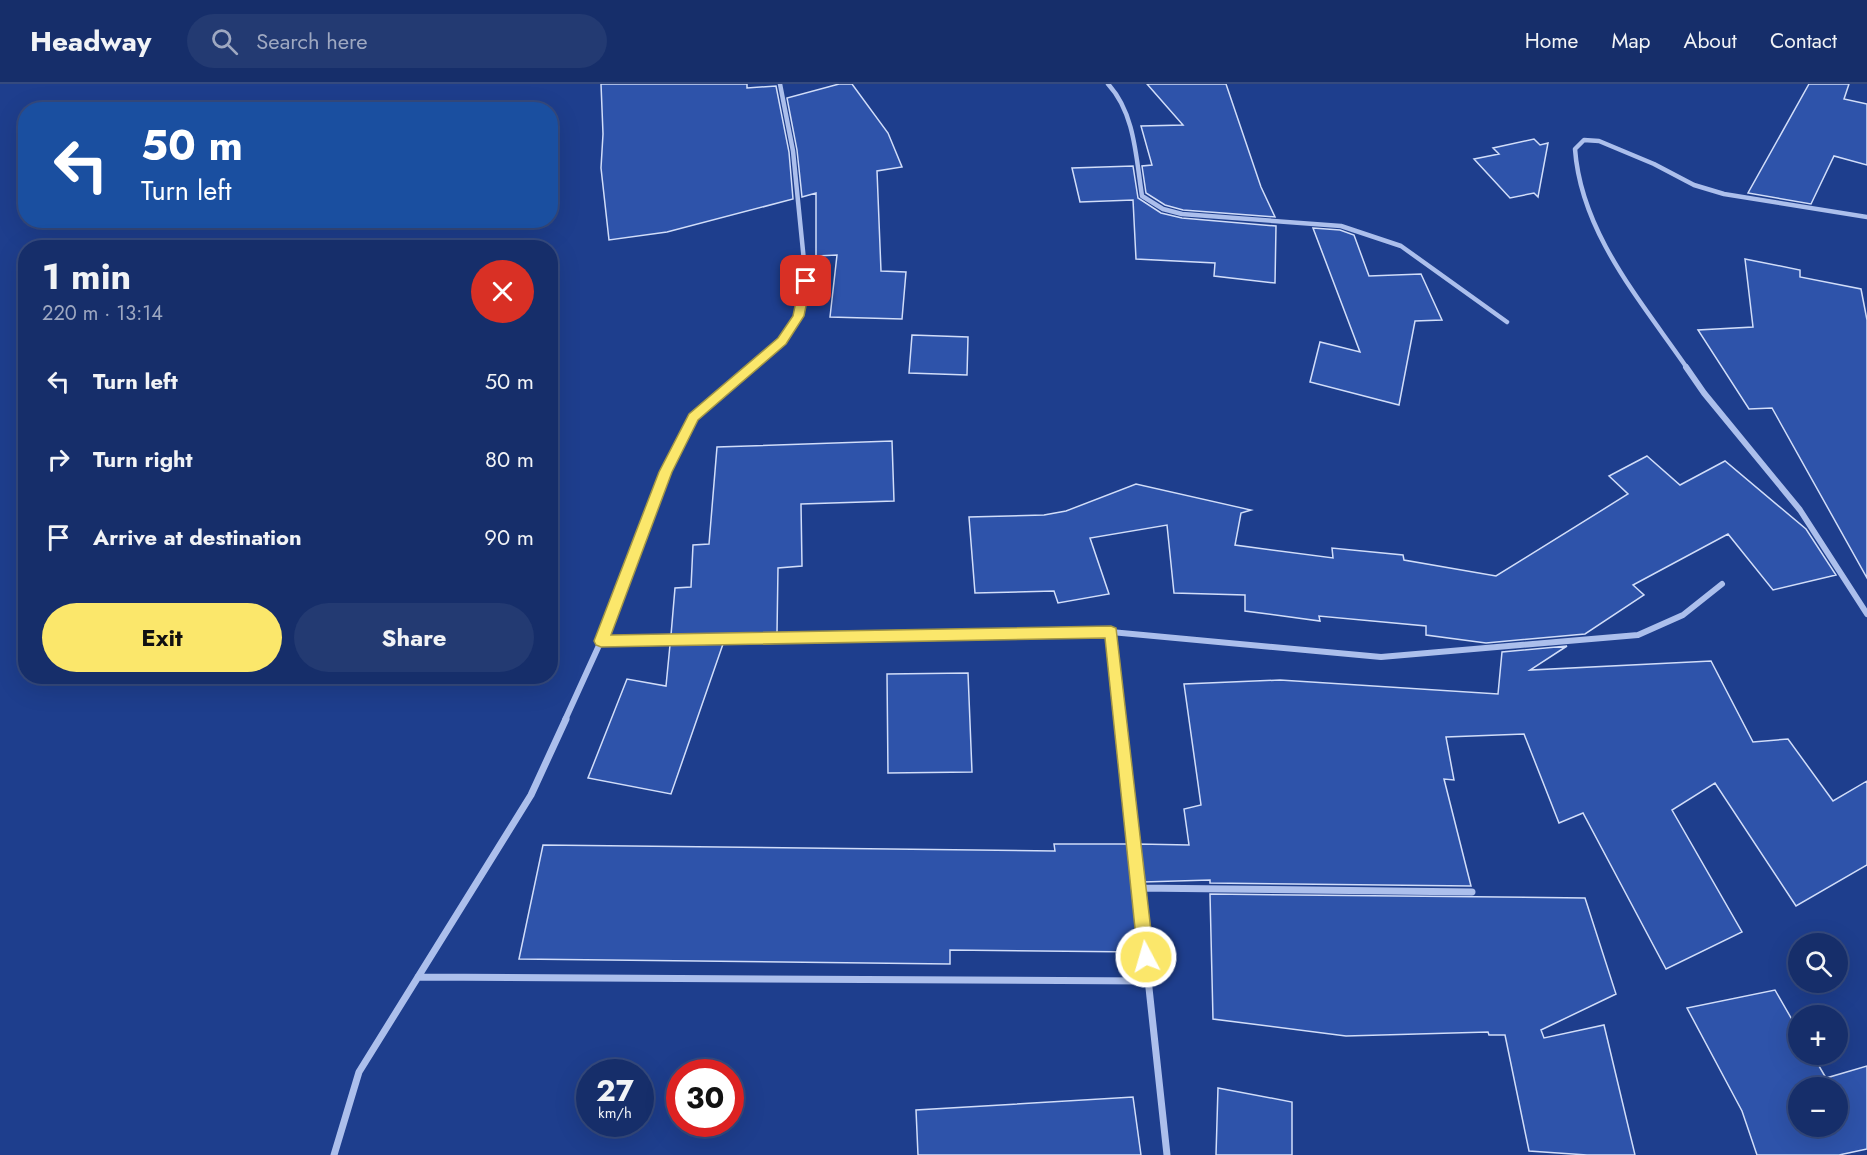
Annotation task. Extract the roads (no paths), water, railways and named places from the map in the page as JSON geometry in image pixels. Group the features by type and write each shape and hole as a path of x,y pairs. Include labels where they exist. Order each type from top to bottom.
{"street":[{"path":"334,1155 359,1072 531,795 601,641 666,472 693,417 782,341 799,316 806,281 793,151 780,84"},
{"path":"1108,84 1118,91 1129,123 1142,196 1163,209 1182,214 1341,226 1401,246 1507,322"},
{"path":"1867,217 1714,191 1694,185 1654,164 1599,141 1584,140 1575,149 1577,176 1604,247 1704,393 1800,510 1867,614"},
{"path":"601,641 1111,632 1381,657 1638,635 1683,615 1722,584"},
{"path":"1111,632 1167,1155"},
{"path":"1139,888 1472,892"},
{"path":"418,977 1149,981"}]}
